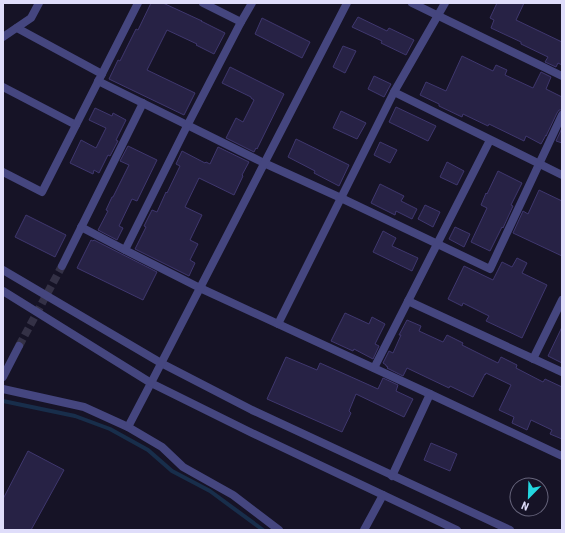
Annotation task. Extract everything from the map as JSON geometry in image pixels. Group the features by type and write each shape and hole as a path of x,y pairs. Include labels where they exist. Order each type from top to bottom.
{"street":[{"path":"3,38 31,18 39,3"},
{"path":"3,172 42,192 138,3"},
{"path":"203,3 241,22"},
{"path":"125,250 187,126 252,3"},
{"path":"128,427 346,3"},
{"path":"412,3 562,76"},
{"path":"278,324 394,92 445,3"},
{"path":"17,28 143,103 187,126 490,269 562,115"},
{"path":"3,87 76,125"},
{"path":"394,92 562,175"},
{"path":"62,266 143,103"},
{"path":"374,368 490,140"},
{"path":"81,227 200,288 562,456"},
{"path":"3,270 161,363 252,410 510,530"},
{"path":"3,291 151,383 252,433 457,530"},
{"path":"533,359 562,300"},
{"path":"408,301 562,372"},
{"path":"3,377 19,346"},
{"path":"3,389 84,407 128,427 162,447 183,467 234,495 279,530"},
{"path":"392,476 430,394"},
{"path":"364,530 382,495"}],"building":[{"path":"151,3 163,3 225,33 214,54 167,30 147,70 195,93 184,115 109,79 136,29 138,30"},
{"path":"497,3 524,3 516,20 562,42 562,65 558,63 556,67 545,62 548,57 491,28 494,20 490,18"},
{"path":"358,17 387,31 389,28 414,40 406,55 381,43 382,41 352,27"},
{"path":"262,18 310,42 302,58 255,34"},
{"path":"343,46 356,51 345,73 333,67"},
{"path":"462,56 493,71 496,65 507,70 505,75 533,88 541,72 551,77 546,89 562,97 562,110 559,110 557,113 541,144 526,136 524,141 489,124 488,126 463,114 462,117 420,95 426,82 446,91"},
{"path":"230,67 284,94 257,149 256,148 254,152 226,138 236,118 243,122 254,100 251,97 222,83"},
{"path":"374,76 391,84 384,97 368,89"},
{"path":"396,107 436,126 428,141 389,122"},
{"path":"95,108 112,116 113,113 126,120 116,140 118,141 110,156 108,155 99,173 94,170 93,174 70,163 81,140 96,148 106,128 89,120"},
{"path":"341,111 366,123 357,139 333,128"},
{"path":"562,128 562,143 556,141"},
{"path":"296,139 349,165 339,186 288,157"},
{"path":"380,142 397,150 390,163 374,155"},
{"path":"128,146 157,160 137,201 132,199 119,226 123,228 117,240 98,230 108,211 106,210 112,197 129,165 120,161"},
{"path":"218,147 249,162 234,195 199,178 185,207 202,215 190,240 198,244 190,260 195,263 189,276 135,249 146,227 144,226 152,210 157,212 180,166 176,164 182,151 210,164"},
{"path":"447,162 464,171 457,185 440,177"},
{"path":"498,171 522,183 511,205 513,206 503,228 502,227 490,251 471,242 487,208 481,205"},
{"path":"380,184 404,196 401,201 417,209 412,219 396,211 395,215 371,203"},
{"path":"539,190 562,201 562,256 513,233 523,211 528,214"},
{"path":"425,205 440,212 433,227 418,219"},
{"path":"26,215 66,235 55,257 15,237"},
{"path":"455,227 470,234 464,247 449,239"},
{"path":"383,231 396,238 392,246 418,258 412,271 373,252"},
{"path":"91,240 94,240 157,272 143,300 77,268"},
{"path":"517,258 527,263 522,273 547,285 522,338 486,321 489,316 463,303 462,306 448,299 464,266 493,280 502,262 512,267"},
{"path":"345,313 369,324 372,317 385,324 375,344 379,346 373,359 354,349 353,351 331,341"},
{"path":"407,320 421,326 419,331 443,342 447,335 463,343 462,345 498,363 501,357 517,365 516,368 543,382 545,379 562,387 562,439 550,434 552,430 531,420 527,430 512,423 514,417 499,410 511,385 486,373 473,397 450,386 449,388 407,368 403,376 387,368 388,367 383,363 389,351 393,353 401,335 399,335"},
{"path":"562,327 562,363 548,356"},
{"path":"286,357 317,370 320,363 378,389 383,378 398,385 396,391 413,399 404,417 356,394 349,411 351,413 342,432 267,399"},
{"path":"431,443 457,454 450,471 424,460"},
{"path":"28,451 64,470 31,530 3,530 3,499"}],"waterway":[{"path":"3,401 75,416 110,429 148,450 172,471 210,491 263,530"}],"tunnel":[{"path":"19,346 62,266"}]}
